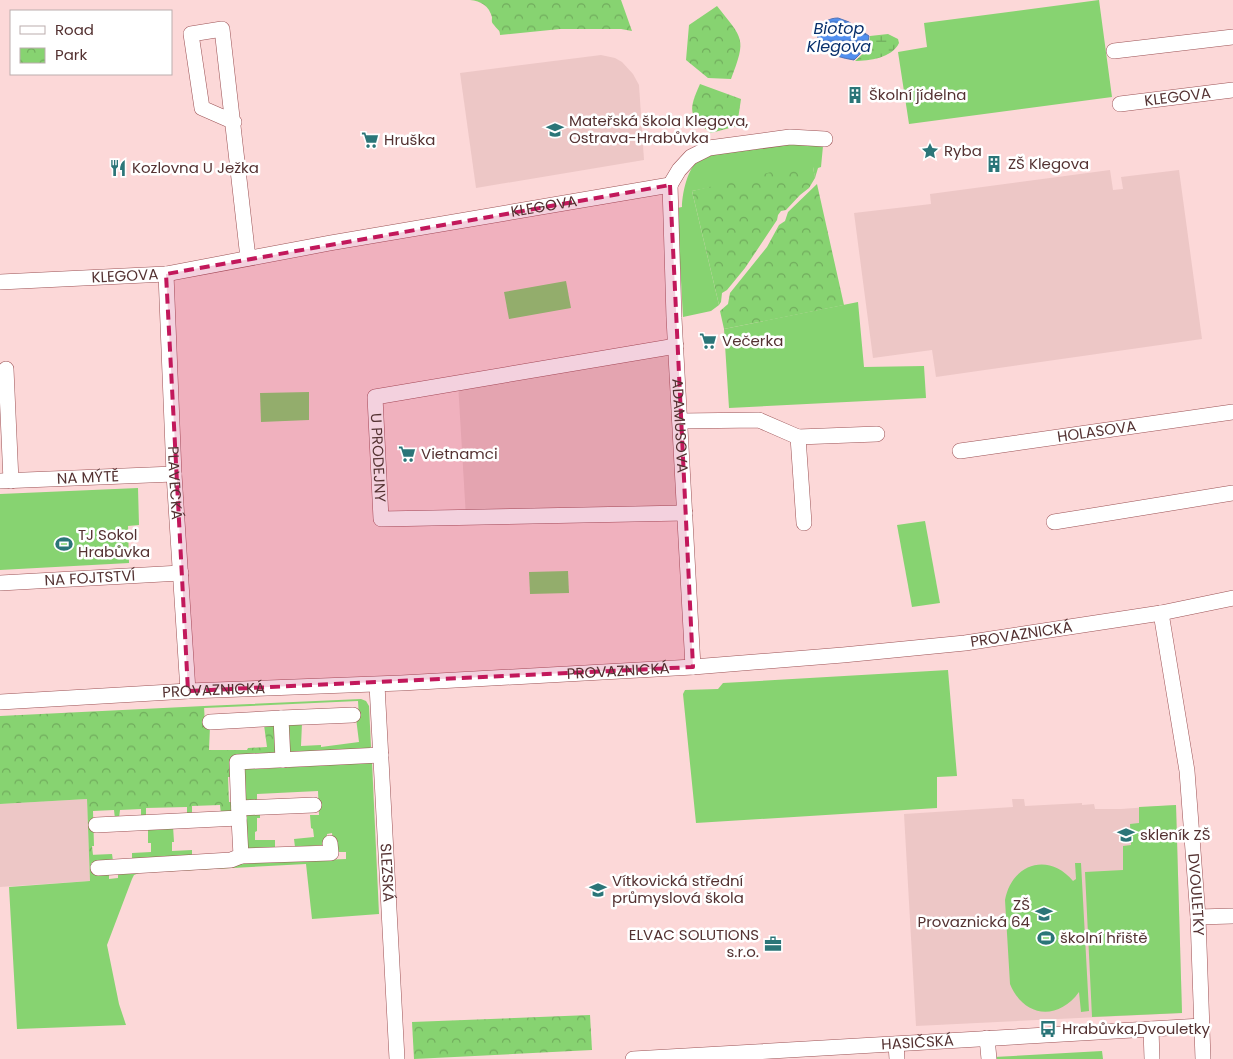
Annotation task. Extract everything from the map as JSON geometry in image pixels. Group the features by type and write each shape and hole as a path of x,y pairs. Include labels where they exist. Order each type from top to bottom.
{"street":[{"path":"234,122 202,108 191,34 222,29 234,122 248,258"},
{"path":"1114,51 1233,36"},
{"name":"KLEGOVA","path":"1120,104 1233,90"},
{"path":"670,185 679,170 691,157 709,148 790,137 825,139"},
{"name":"KLEGOVA","path":"0,282 166,274 670,185"},
{"name":"ADAMUSOVA","path":"670,185 676,346 693,667"},
{"name":"PLAVECKÁ","path":"166,274 174,474 188,691"},
{"name":"U PRODEJNY","path":"676,346 375,397 382,519 685,513"},
{"path":"5,481 6,369"},
{"name":"HOLASOVA","path":"960,451 1233,412"},
{"path":"680,421 759,420 798,437 877,434"},
{"path":"798,437 804,523"},
{"name":"NA MÝTĚ","path":"5,481 174,474"},
{"path":"1054,522 1233,493"},
{"name":"NA FOJTSTVÍ","path":"0,583 181,573"},
{"name":"PROVAZNICKÁ","path":"0,702 188,691 377,685 693,667 843,655 965,643 1161,613 1233,598"},
{"name":"DVOULETKY","path":"1161,613 1187,771 1198,917 1203,1059"},
{"name":"SLEZSKÁ","path":"377,685 397,1059"},
{"path":"210,722 353,715"},
{"path":"281,718 283,760"},
{"path":"241,856 237,762 381,755"},
{"path":"96,825 314,805"},
{"path":"98,868 231,860 241,856 330,853 330,843"},
{"path":"1198,917 1233,916"},
{"name":"HASIČSKÁ","path":"633,1059 1202,1026"},
{"path":"1151,1029 1152,1059"},
{"path":"987,1038 989,1059"},
{"path":"896,1044 897,1059"}],"highlighted area":[{"path":"670,185 693,667 188,691 166,274"}],"shaded area":[{"name":"Mateřská škola Klegova, Ostrava-Hrabůvka","path":"601,55 615,58 622,62 633,74 639,85 644,160 476,188 460,73"},
{"path":"1110,170 1113,190 1123,189 1121,177 1179,170 1202,339 936,377 932,350 873,358 854,213 931,204 930,194"},
{"path":"676,346 685,513 466,518 458,383"},
{"path":"87,799 90,881 0,887 0,804"},
{"name":"ZŠ Provaznická 64","path":"1012,799 1024,799 1025,806 1082,803 1082,805 1094,804 1095,809 1176,805 1182,1013 916,1026 904,814 1013,807"}],"green space":[{"path":"470,0 621,0 632,31 621,29 560,29 500,35 492,23 491,13 487,7"},
{"path":"1099,0 1112,97 909,124 898,52 927,47 924,23"},
{"path":"717,6 740,39 739,55 731,79 708,78 686,60 689,25"},
{"path":"888,34 898,39 899,43 896,48 880,58 855,61 868,49 870,36"},
{"path":"700,84 741,99 737,126 711,133 698,122 692,112 692,106"},
{"path":"808,142 823,146 821,167 818,168 815,178 813,167 692,191 719,305 711,311 683,317 677,208 682,207 686,183 693,166 712,155"},
{"path":"793,167 813,167 815,178 809,188 786,210 781,211 745,268 727,290 722,293 719,305 692,191"},
{"path":"817,184 844,305 724,329 720,311 728,304 730,293 767,247 779,225 785,221 788,212"},
{"path":"566,281 571,308 509,319 504,292"},
{"path":"858,302 864,367 924,366 926,398 729,408 724,329"},
{"path":"309,392 309,420 261,422 260,393"},
{"name":"TJ Sokol Hrabůvka","path":"138,488 139,525 128,526 129,563 0,570 0,494"},
{"path":"925,521 940,603 912,607 897,525"},
{"path":"568,571 569,593 530,594 529,572"},
{"path":"948,670 957,776 937,777 937,808 696,823 683,694 685,690 718,689 723,683"},
{"path":"361,699 366,701 369,706 371,747 368,749 288,752 288,724 302,723 301,746 321,745 321,747 359,742 356,718 359,718 358,701 204,708 204,706"},
{"path":"204,706 205,725 210,727 209,750 247,750 248,748 267,747 264,725 275,725 276,754 244,756 231,777 228,777 229,802 232,802 233,808 231,812 221,814 220,805 192,806 192,815 187,815 187,807 146,808 146,817 141,817 141,809 120,810 119,818 115,819 114,810 93,811 94,846 92,846 93,855 89,855 87,799 0,804 0,716"},
{"path":"357,759 372,762 379,914 312,919 306,864 139,873 134,875 132,879 107,945 119,1004 126,1025 17,1029 9,887 90,881 89,855 112,854 113,861 91,863 92,872 109,874 109,879 118,878 118,874 245,863 346,859 346,852 334,850 332,833 327,834 325,845 295,847 294,839 314,837 310,815 319,815 318,791 257,794 257,802 245,802 244,765 257,769 348,764"},
{"path":"1176,805 1182,1013 1092,1017 1085,872 1123,870 1123,846 1131,845 1130,824 1139,823 1139,807"},
{"path":"260,813 260,818 257,818 255,840 275,840 275,848 247,849 245,814"},
{"path":"173,826 174,842 172,842 172,851 192,850 192,858 132,861 132,853 151,852 151,843 148,843 148,828"},
{"name":"školní hřiště","path":"1075,863 1081,863 1089,1011 1081,1012 1079,992 1061,1008 1042,1012 1024,1004 1010,984 1005,900 1009,887 1015,877 1023,870 1043,865 1053,867 1063,872 1073,881 1076,879"},
{"path":"590,1015 592,1050 414,1059 412,1022"},
{"path":"1102,1051 1103,1059 994,1059 994,1057"}],"water":[{"name":"Biotop Klegova","path":"838,18 849,22 869,36 867,47 854,60 831,53 824,48 818,38 819,28 822,24"}],"place":[{"name":"Školní jídelna","path":"855,95"},
{"name":"Mateřská škola Klegova, Ostrava-Hrabůvka","path":"555,130"},
{"name":"Hruška","path":"370,140"},
{"name":"Ryba","path":"930,151"},
{"name":"ZŠ Klegova","path":"994,164"},
{"name":"Kozlovna U Ježka","path":"118,168"},
{"name":"Večerka","path":"708,341"},
{"name":"Vietnamci","path":"407,454"},
{"name":"TJ Sokol Hrabůvka","path":"64,544"},
{"name":"skleník ZŠ","path":"1126,835"},
{"name":"Vítkovická střední průmyslová škola","path":"598,890"},
{"name":"ZŠ Provaznická 64","path":"1044,914"},
{"name":"školní hřiště","path":"1046,938"},
{"name":"ELVAC SOLUTIONS s.r.o.","path":"773,944"},
{"name":"Hrabůvka,Dvouletky","path":"1048,1029"}]}
